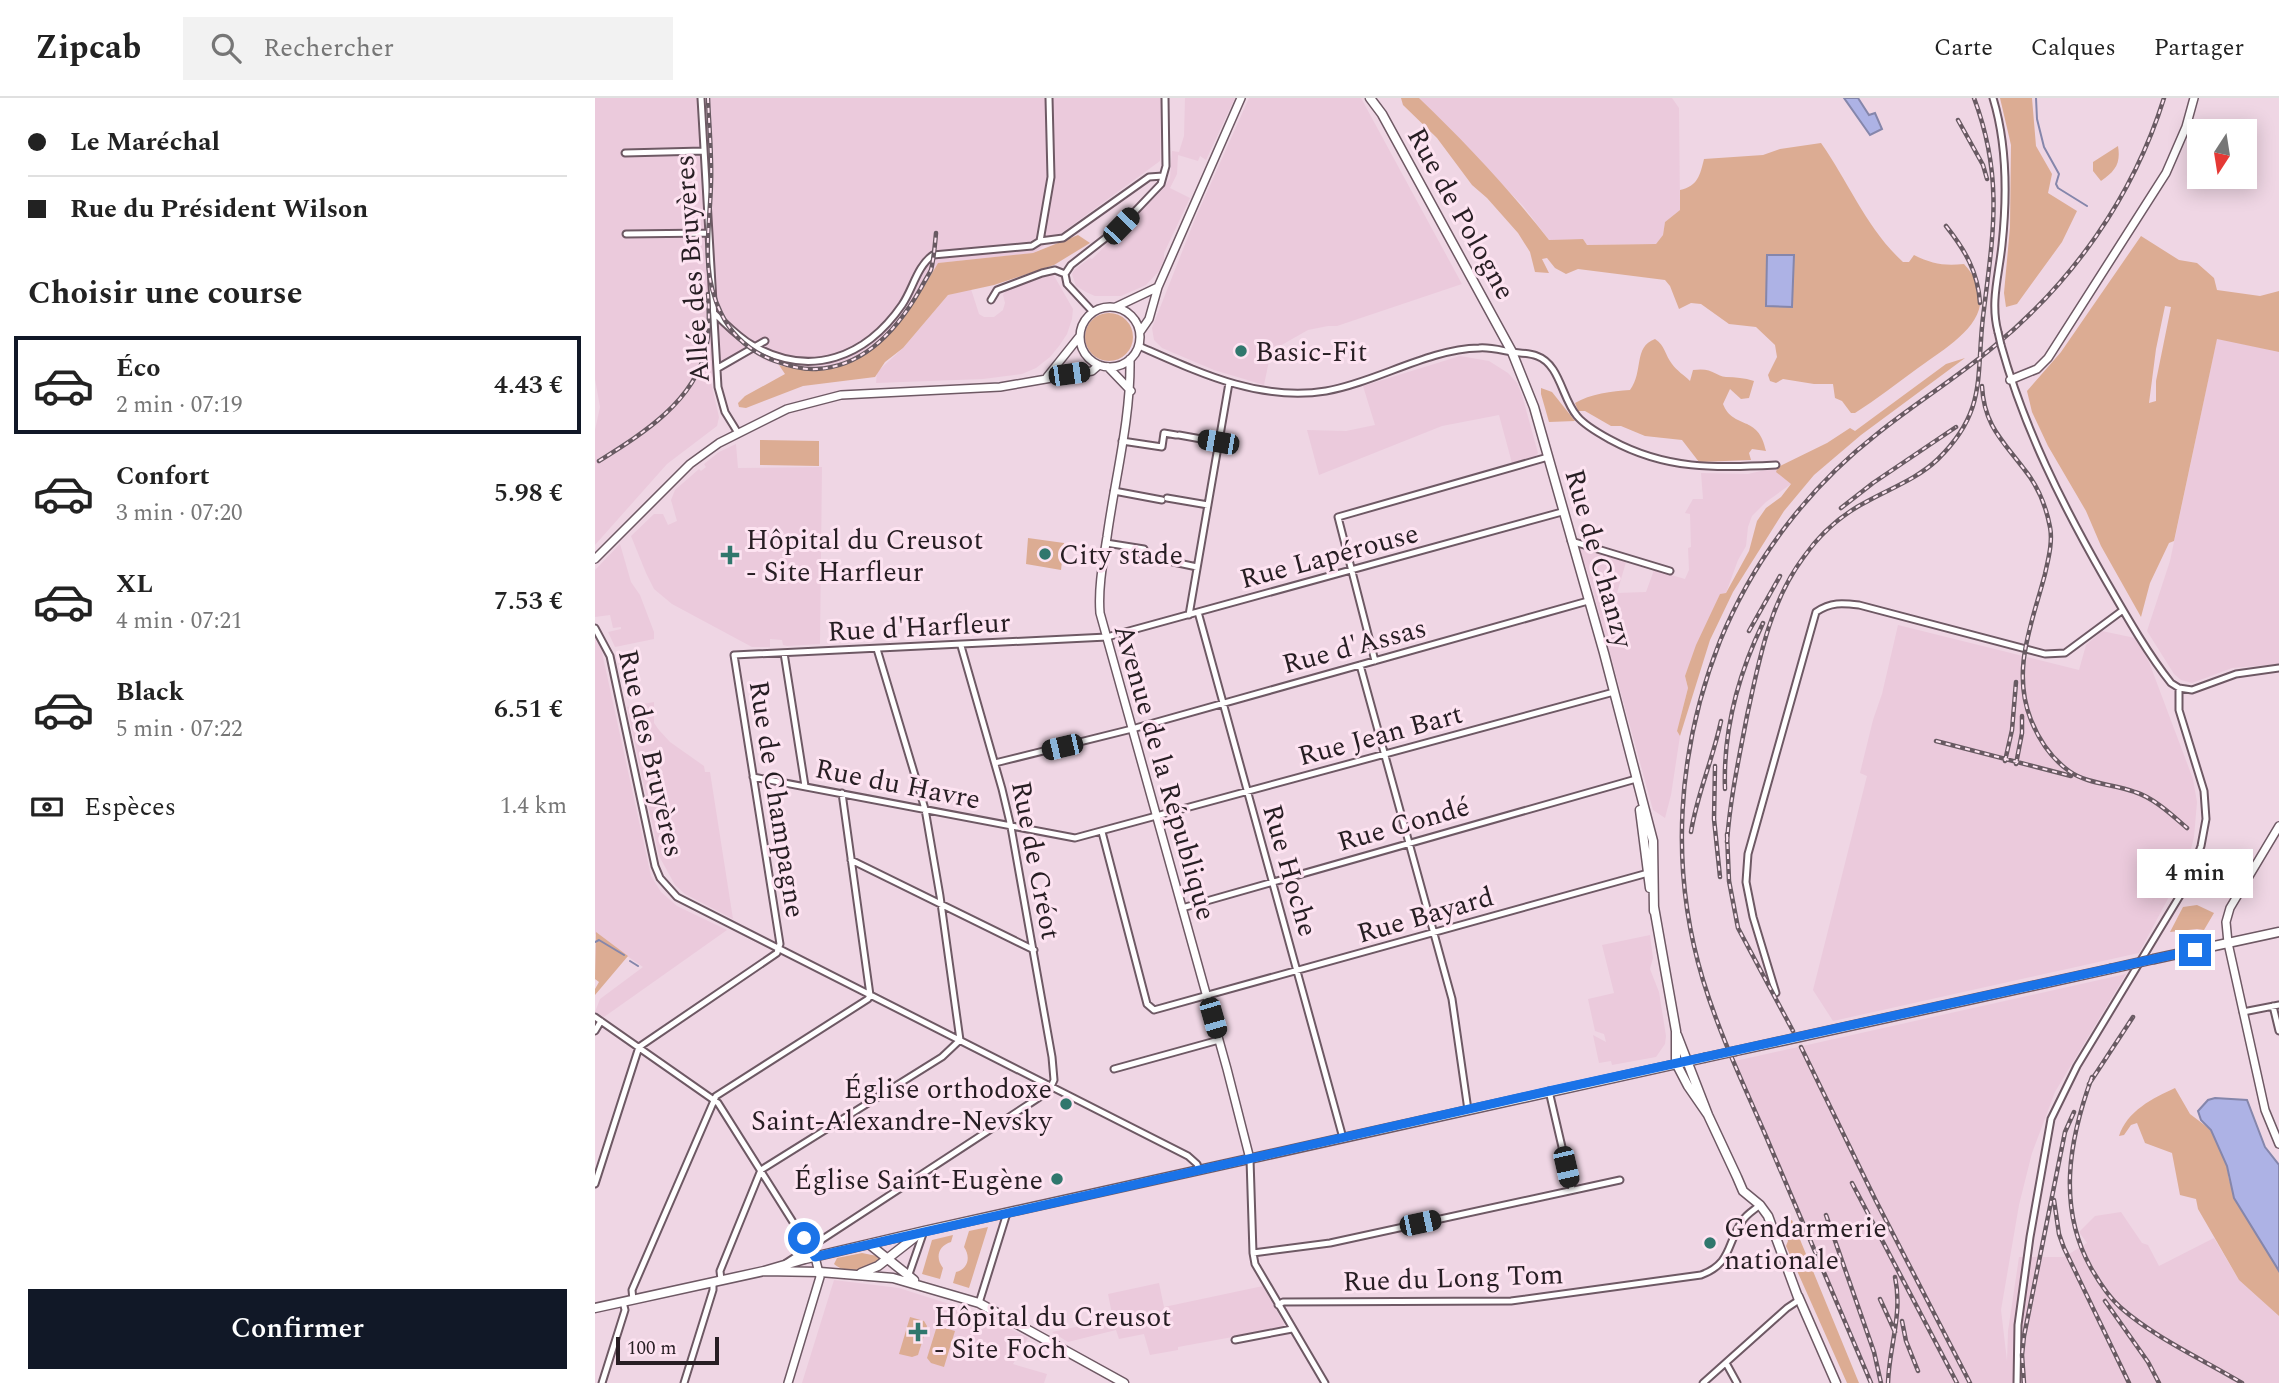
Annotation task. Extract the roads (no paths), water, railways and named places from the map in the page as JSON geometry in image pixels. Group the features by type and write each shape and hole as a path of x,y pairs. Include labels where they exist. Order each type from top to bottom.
{"main road":[{"name":"Rue de Pologne","path":"1370,98 1382,114 1512,352"},
{"name":"Rue de Chanzy","path":"1512,352 1534,407 1636,779 1651,872 1654,911 1676,1031 1676,1063"},
{"path":"595,1308 764,1271 924,1231 1549,1091 2279,932"},
{"name":"Rue de Chanzy","path":"1676,1031 1708,1115"},
{"path":"1676,1063 1708,1115 1744,1191 1760,1205 1767,1216 1836,1383"},
{"path":"858,1274 887,1260 924,1231"},
{"path":"869,1244 908,1277 923,1285"},
{"path":"764,1271 858,1274 923,1285 979,1303 1123,1383"}],"street":[{"name":"Allée des Bruyères","path":"701,98 718,387 725,412 739,433"},
{"path":"1040,241 1051,177 1049,98"},
{"path":"1093,312 1067,284 1065,274 1071,265 1121,226 1161,184 1166,166 1165,98"},
{"path":"1079,337 1085,354 1099,365 1108,367 1116,367 1130,359 1139,346 1140,331 1149,319 1158,287 1241,98"},
{"path":"1993,98 1998,113 2004,177 2003,236 1993,309 1997,332 2010,380 2031,436 2068,512 2123,610 2164,674 2179,688 2192,690 2236,674 2279,668"},
{"path":"2010,380 2037,369 2048,358 2166,173 2186,127 2194,98"},
{"path":"625,153 703,151"},
{"path":"715,314 754,347 806,361 840,357 871,340 881,331 902,304 924,263 933,255 1018,249 1033,246 1040,241 1063,238 1149,177 1163,176"},
{"path":"626,233 709,233"},
{"path":"991,300 997,290 1042,273 1055,270 1065,274"},
{"path":"1047,377 1079,337 1086,319 1093,312 1116,307 1158,287"},
{"path":"1116,307 1131,316 1140,331"},
{"path":"718,368 765,341"},
{"name":"Rue de Chanzy","path":"1139,346 1229,383 1291,393 1327,390 1452,351 1480,348 1537,355 1548,362 1577,417 1600,434 1633,452 1681,465 1776,465"},
{"name":"Avenue de la République","path":"1130,359 1131,391 1106,543 1099,597 1100,613 1250,1159"},
{"path":"595,559 690,464 719,443 787,408 841,395 1000,387 1092,371 1099,365"},
{"path":"1108,367 1131,391"},
{"path":"1189,615 1229,383"},
{"path":"1122,441 1162,447 1164,433 1218,442"},
{"path":"1375,661 1338,517 1548,457"},
{"path":"1114,491 1207,505"},
{"name":"Rue Lapérouse","path":"1107,637 1562,512"},
{"path":"1571,541 1670,571"},
{"path":"1106,543 1144,549 1143,556 1197,566"},
{"name":"Rue d'Assas","path":"995,762 1132,729 1588,601"},
{"path":"1776,993 1753,917 1746,882 1748,854 1816,612 1826,606 1840,603 1859,605 2054,655 2065,653 2123,610"},
{"name":"Rue Hoche","path":"1198,612 1343,1138"},
{"name":"Rue des Bruyères","path":"595,628 610,656 660,878 677,897 1188,1157 1197,1164 1199,1170"},
{"name":"Rue d'Harfleur","path":"734,655 1107,637"},
{"name":"Rue de Créot","path":"961,646 1011,827 1052,1057 1051,1086"},
{"path":"684,1383 713,1290 761,1170 942,1057 960,1040 942,906 925,809 877,649"},
{"path":"784,653 805,786"},
{"name":"Rue de Champagne","path":"734,655 780,944 778,948"},
{"path":"1360,665 1452,999 1468,1110"},
{"path":"2017,1383 2018,1325 2051,1119 2077,1066 2187,884 2201,846 2206,819 2204,791 2179,710 2179,688"},
{"name":"Rue Jean Bart","path":"1157,816 1613,692"},
{"name":"Rue du Havre","path":"753,776 1075,838 1157,816"},
{"name":"Rue Condé","path":"1182,908 1636,779"},
{"path":"633,1300 632,1290 714,1099 868,999 870,995 842,793"},
{"path":"2279,826 2275,840 2227,915 2228,943 2243,1012 2279,1144"},
{"name":"Rue Bayard","path":"1103,832 1150,1008 1158,1009 1651,872"},
{"path":"852,860 1034,950"},
{"path":"595,1184 639,1048 776,953 778,948"},
{"path":"2243,1012 2276,1005 2279,1031"},
{"path":"595,1017 714,1099 815,1257 820,1272 788,1383"},
{"path":"595,1031 601,1021"},
{"path":"1114,1069 1219,1040"},
{"path":"784,1265 1015,1114 1049,1091 1051,1086"},
{"path":"1549,1091 1572,1190"},
{"path":"1250,1159 1255,1264 1325,1383"},
{"path":"1253,1253 1330,1242 1620,1180"},
{"name":"Rue du Long Tom","path":"1278,1305 1283,1302 1511,1301 1701,1275 1719,1266 1743,1220 1760,1205"},
{"path":"979,1303 1007,1213"},
{"path":"908,1277 924,1231"},
{"path":"1703,1383 1787,1308 1800,1300"},
{"path":"602,1383 625,1310 623,1302"},
{"path":"1235,1340 1292,1329"},
{"path":"1726,1363 1737,1383"}],"water":[{"path":"1844,98 1858,98 1869,115 1875,113 1882,129 1870,135"},
{"path":"1767,255 1794,255 1792,307 1766,306"},
{"path":"2208,1100 2247,1100 2265,1147 2279,1165 2279,1271 2234,1198 2227,1166 2211,1130 2201,1120 2198,1111"}],"waterway":[{"path":"2036,98 2037,119 2044,147 2059,174 2056,184 2058,188 2087,206"},
{"path":"595,942 599,940 624,955"},
{"path":"630,961 638,966"}],"railway":[{"path":"708,98 711,172 708,249 710,281 725,321 743,342 758,353 775,361 811,369 834,367 865,353 891,330 921,288 931,270 936,233"},
{"path":"1727,842 1735,779 1756,675 1774,614 1791,576 1816,541 1839,519 1913,478 1938,459 1954,442 1972,409 1979,376 1993,207 1989,154 1974,98"},
{"path":"1871,1383 1732,1058 1703,980 1692,938 1682,852 1683,809 1694,724 1720,641 1733,611 1785,527 1852,455 1992,348 2048,295 2096,236 2117,203 2135,170 2164,98"},
{"path":"1958,120 1983,165 1987,179"},
{"path":"1946,226 1969,262 1977,281 1980,303"},
{"path":"599,461 649,428 678,401 690,385 700,368 706,349 709,328 708,294"},
{"path":"1982,386 1990,422 2033,482 2044,504 2050,527 2049,557 2023,665 2025,701 2034,727 2051,754 2069,771 2084,779 2127,789 2149,798 2187,828"},
{"path":"1841,508 1956,427"},
{"path":"1749,631 1780,576"},
{"path":"1725,789 1727,746 1734,704 1746,663 1763,623"},
{"path":"2005,761 2012,730 2016,682"},
{"path":"2016,764 2022,733 2022,716"},
{"path":"1691,832 1721,721"},
{"path":"1936,741 2071,776"},
{"path":"1715,766 1714,819 1720,877"},
{"path":"1727,834 1729,881 1738,928 1793,1031"},
{"path":"2089,1084 2133,1017"},
{"path":"1801,1047 1876,1201 1970,1383"},
{"path":"2092,1077 2077,1125 2070,1173 2074,1221 2080,1245 2091,1268 2112,1298 2134,1318 2163,1338 2242,1383"},
{"path":"2024,1383 2024,1336 2065,1132 2074,1112"},
{"path":"1852,1183 1957,1383"},
{"path":"2054,1200 2064,1248 2129,1383"},
{"path":"1826,1215 1874,1352 1881,1383"},
{"path":"1888,1383 1897,1317 1895,1277"},
{"path":"1880,1299 1895,1332"},
{"path":"2105,1301 2148,1362 2159,1383"},
{"path":"1902,1321 1906,1341 1918,1371"}],"place":[{"name":"Basic-Fit","path":"1241,351"},
{"name":"City stade","path":"1045,554"},
{"name":"Hôpital du Creusot - Site Harfleur","path":"730,555"},
{"name":"Église orthodoxe Saint-Alexandre-Nevsky","path":"1066,1104"},
{"name":"Église Saint-Eugène","path":"1057,1179"},
{"name":"Gendarmerie nationale","path":"1710,1243"},
{"name":"Hôpital du Creusot - Site Foch","path":"918,1332"}]}
